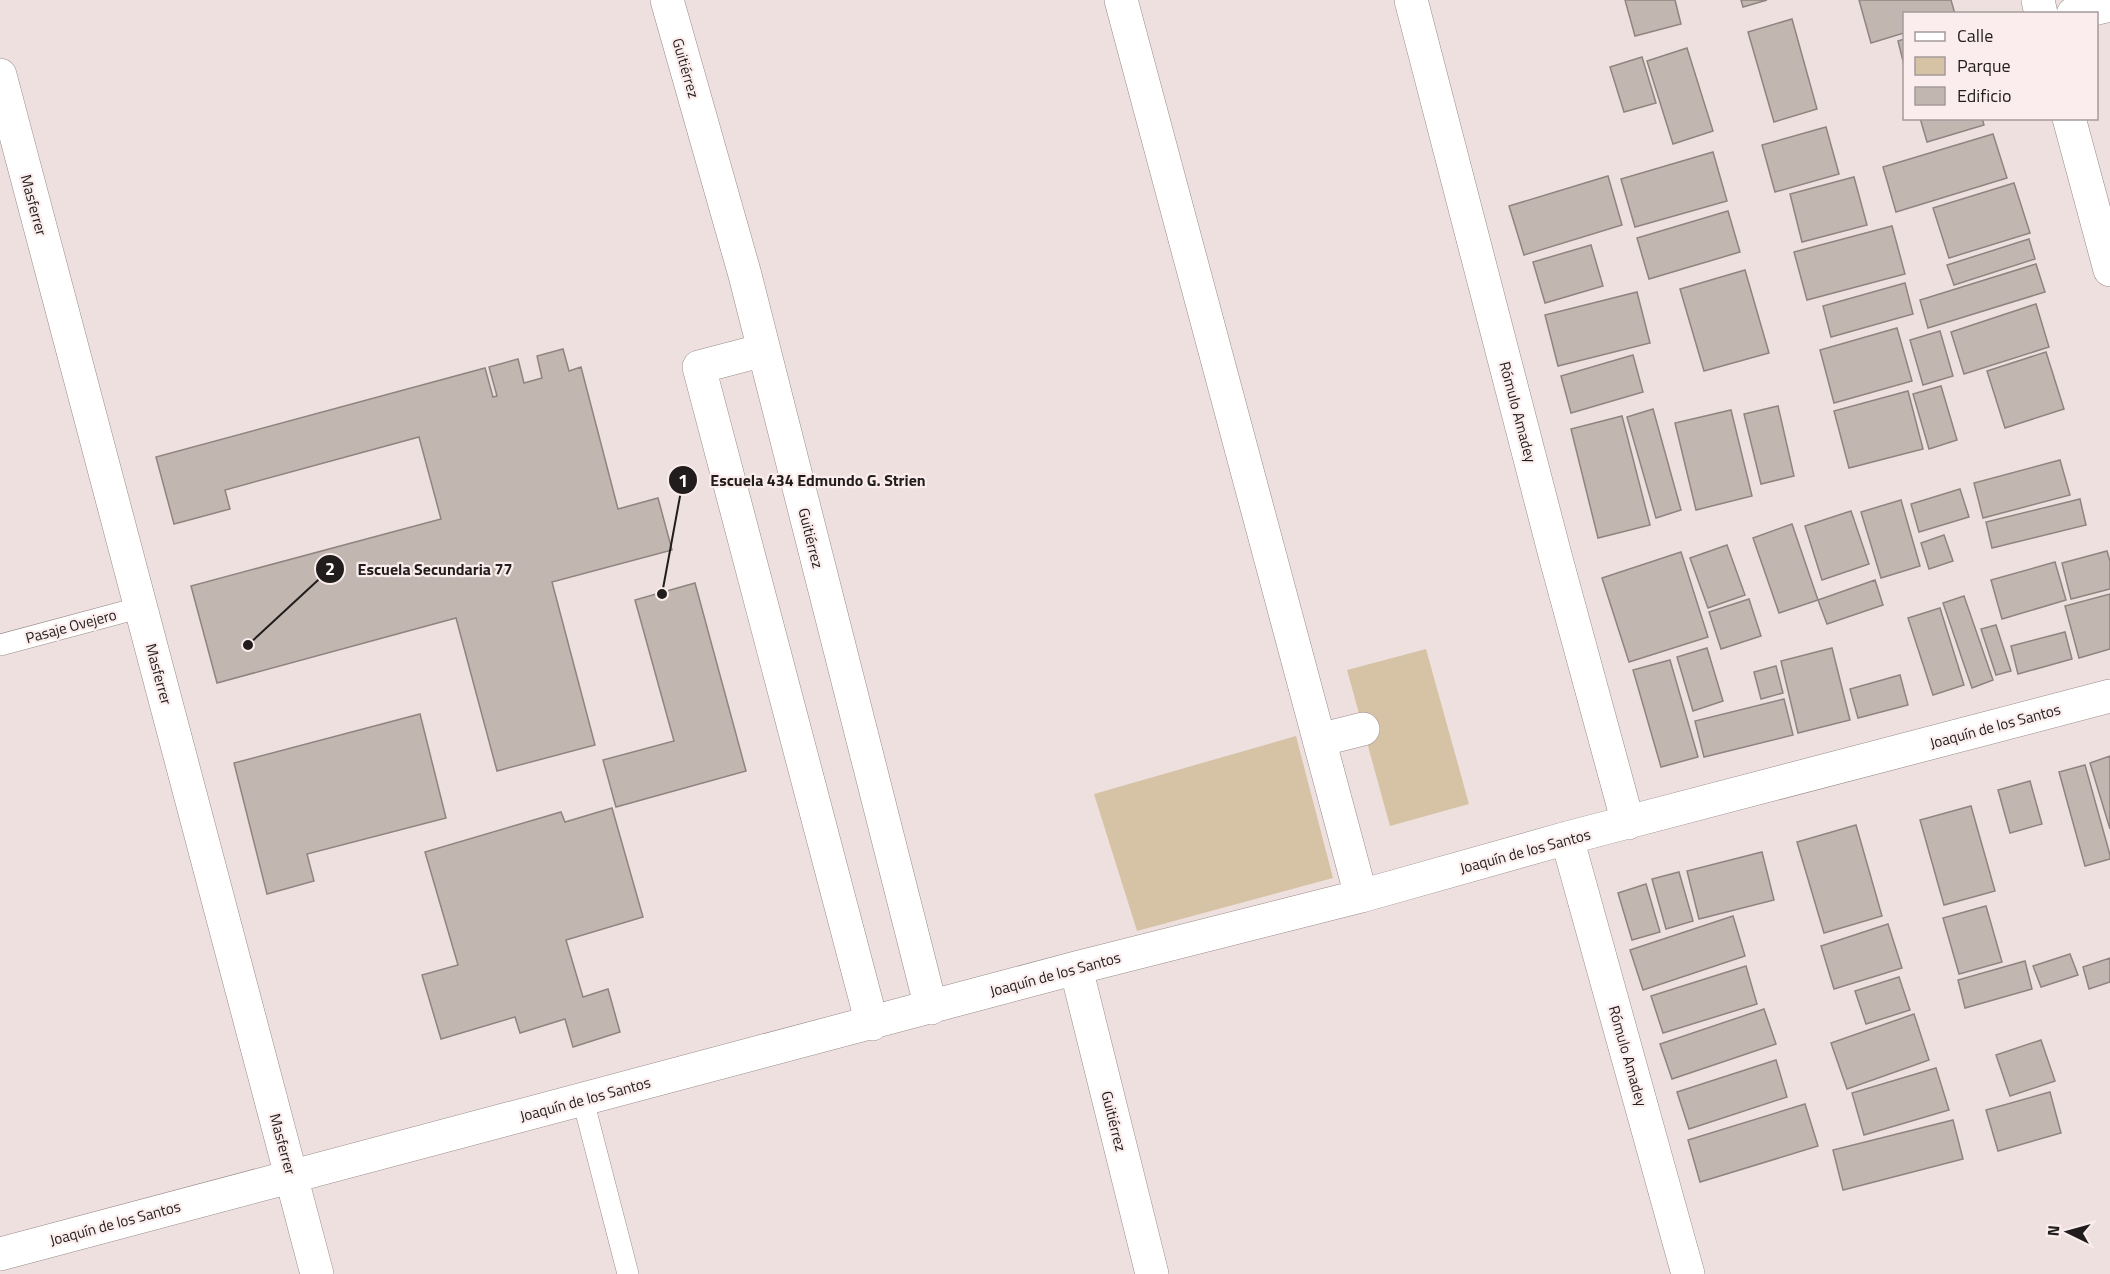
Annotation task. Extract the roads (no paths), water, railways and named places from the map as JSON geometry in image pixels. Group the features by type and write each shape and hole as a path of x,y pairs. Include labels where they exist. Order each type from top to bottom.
{"street":[{"name":"Guitiérrez","path":"666,0 745,275 931,1008"},
{"path":"1121,0 1361,896"},
{"name":"Rómulo Amadey","path":"1411,0 1555,555 1628,824"},
{"path":"2081,12 2110,5"},
{"name":"Masferrer","path":"0,75 317,1274"},
{"path":"2070,120 2110,270"},
{"path":"764,350 699,367 872,1024"},
{"name":"Joaquín de los Santos","path":"0,1254 1076,968 1361,896 1567,838 1628,824 2110,696"},
{"path":"1318,740 1363,729"},
{"name":"Rómulo Amadey","path":"1567,838 1689,1274"},
{"name":"Guitiérrez","path":"1076,968 1152,1274"}],"lane":[{"name":"Pasaje Ovejero","path":"0,645 142,607"},
{"path":"583,1100 628,1274"}],"place":[{"name":"Escuela 434 Edmundo G. Strien","path":"662,594"},
{"name":"Escuela Secundaria 77","path":"248,645"}]}
